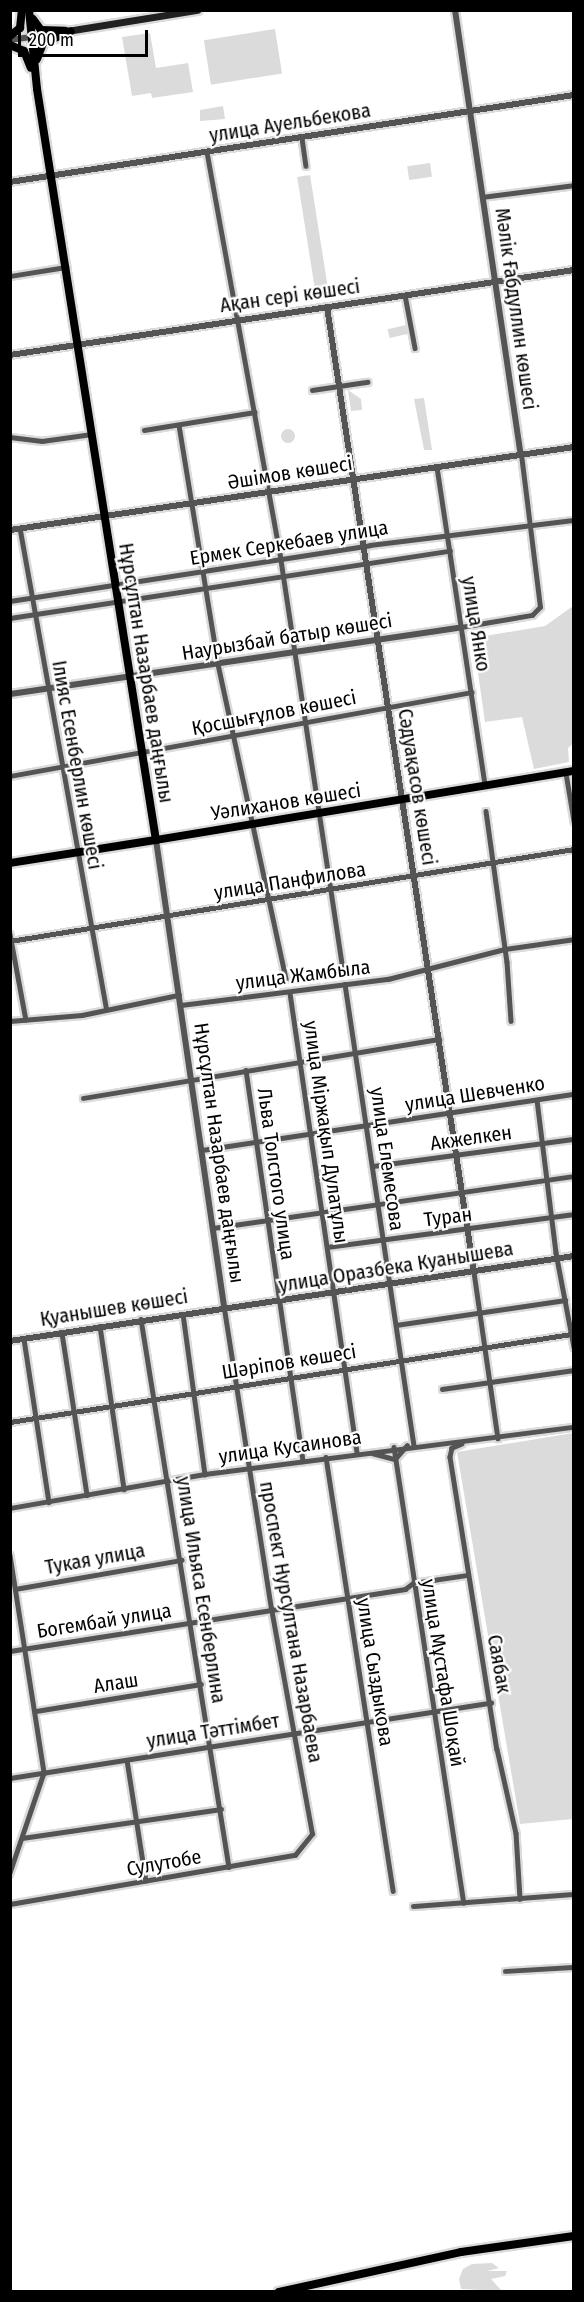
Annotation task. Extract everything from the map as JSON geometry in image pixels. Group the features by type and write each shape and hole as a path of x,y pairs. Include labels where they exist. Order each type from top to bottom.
{"highway":[{"path":"10,38 20,28 23,10"},
{"path":"23,10 32,40"},
{"path":"30,10 32,40"},
{"path":"30,10 40,29 71,31"},
{"path":"37,89 39,48 48,39 71,31"},
{"name":"Нұрсұлтан Назарбаев даңғылы","path":"32,40 37,89 156,840"},
{"path":"10,45 26,53 37,89"},
{"name":"Уәлиханов көшесі","path":"156,840 571,771"}],"main road":[{"path":"32,40 71,31 197,10"},
{"name":"Уәлиханов көшесі","path":"10,863 156,840"},
{"path":"279,2292 461,2252 573,2236"}],"street":[{"name":"Мәлік Ғабдуллин көшесі","path":"455,10 541,600 537,612 461,627"},
{"path":"10,38 32,40"},
{"name":"улица Ауельбекова","path":"10,182 573,95"},
{"path":"302,138 306,166"},
{"path":"207,152 284,578 343,969"},
{"path":"483,196 573,185"},
{"path":"10,276 66,267"},
{"name":"Ақан сері көшесі","path":"10,355 573,270"},
{"path":"405,295 414,348"},
{"name":"Сәдуақасов көшесі","path":"327,307 474,1272"},
{"path":"312,390 367,382"},
{"path":"144,430 255,412"},
{"path":"179,425 218,664 286,979"},
{"path":"10,437 42,441 92,434"},
{"name":"Әшімов көшесі","path":"10,530 573,447"},
{"name":"улица Янко","path":"437,467 485,785"},
{"name":"Ермек Серкебаев улица","path":"10,601 363,546 573,520"},
{"name":"Ілияс Есенберлин көшесі","path":"20,528 105,1007"},
{"name":"Ермек Серкебаев улица","path":"10,618 450,551"},
{"name":"Наурызбай батыр көшесі","path":"10,694 131,678 461,627"},
{"name":"Қосшығұлов көшесі","path":"10,776 142,754 471,692"},
{"path":"571,771 573,821"},
{"path":"486,811 505,949 511,1021"},
{"name":"Нұрсұлтан Назарбаев даңғылы","path":"156,840 224,1308"},
{"name":"улица Панфилова","path":"11,941 414,878 573,849"},
{"path":"10,934 26,1020"},
{"name":"улица Жамбыла","path":"181,1005 290,993 398,977 428,967 505,949 573,939"},
{"name":"улица Елемесова","path":"345,984 414,1445"},
{"name":"улица Міржақып Дулатұлы","path":"290,993 303,1063 310,1135 357,1453"},
{"path":"10,1021 82,1015 105,1007 179,995"},
{"path":"83,1098 439,1039"},
{"name":"Льва Толстого улица","path":"246,1070 303,1460"},
{"name":"улица Шевченко","path":"202,1150 573,1094"},
{"path":"537,1100 558,1259 565,1299 571,1312 573,1347"},
{"name":"Акжелкен","path":"373,1166 573,1139"},
{"path":"213,1228 462,1190 573,1176"},
{"name":"Туран","path":"327,1247 468,1230 573,1214"},
{"name":"улица Оразбека Куанышева","path":"224,1308 573,1256"},
{"path":"474,1272 498,1438"},
{"path":"396,1325 565,1299"},
{"name":"Қуанышев көшесі","path":"10,1341 224,1308"},
{"name":"проспект Нурсултана Назарбаева","path":"224,1308 271,1609 312,1834"},
{"path":"183,1314 205,1474"},
{"name":"улица Ильяса Есенберлина","path":"141,1319 212,1746 229,1867"},
{"path":"100,1326 124,1489"},
{"path":"62,1333 87,1495"},
{"name":"Шәріпов көшесі","path":"10,1422 290,1376 571,1334"},
{"path":"24,1339 49,1502"},
{"path":"442,1389 573,1370"},
{"name":"улица Кусаинова","path":"10,1508 205,1474 406,1445 450,1440 465,1443 573,1427"},
{"name":"Саябак","path":"465,1443 452,1448 450,1457 467,1575 516,1833 520,1899"},
{"path":"365,1452 395,1460 406,1445"},
{"name":"улица Мұстафа Шоқай","path":"393,1447 464,1903"},
{"name":"улица Сыздыкова","path":"326,1457 369,1721 393,1891"},
{"path":"10,1556 44,1773 10,1873"},
{"name":"Тукая улица","path":"15,1589 181,1560"},
{"name":"Богембай улица","path":"10,1651 405,1589 413,1583 467,1575"},
{"name":"Алаш","path":"36,1711 201,1684"},
{"name":"улица Тәттімбет","path":"10,1778 434,1710 491,1704"},
{"path":"127,1760 146,1881"},
{"path":"22,1838 221,1809"},
{"name":"Сулутобе","path":"10,1904 295,1855 312,1834"},
{"path":"413,1906 573,1894"},
{"path":"505,1971 573,1967"}],"shaded area":[{"path":"275,29 282,73 211,85 204,40"},
{"path":"150,33 156,68 188,63 193,92 152,98 151,93 132,96 122,37"},
{"path":"223,106 225,119 200,121 200,110"},
{"path":"430,163 432,177 409,180 407,166"},
{"path":"310,175 329,295 316,298 297,177"},
{"path":"406,325 408,334 390,338 387,329"},
{"path":"348,390 361,399 362,410 351,411"},
{"path":"424,398 432,450 424,450 414,399"},
{"path":"288,429 293,431 295,436 293,441 288,443 283,441 281,436 283,431"},
{"path":"573,606 574,743 568,748 569,762 534,769 522,717 485,722 473,638 545,626"},
{"path":"573,1433 573,1819 520,1824 457,1452"},
{"path":"492,2263 499,2268 487,2271 507,2271 505,2276 491,2279 502,2291 461,2289 459,2279 463,2269 472,2264"}]}
